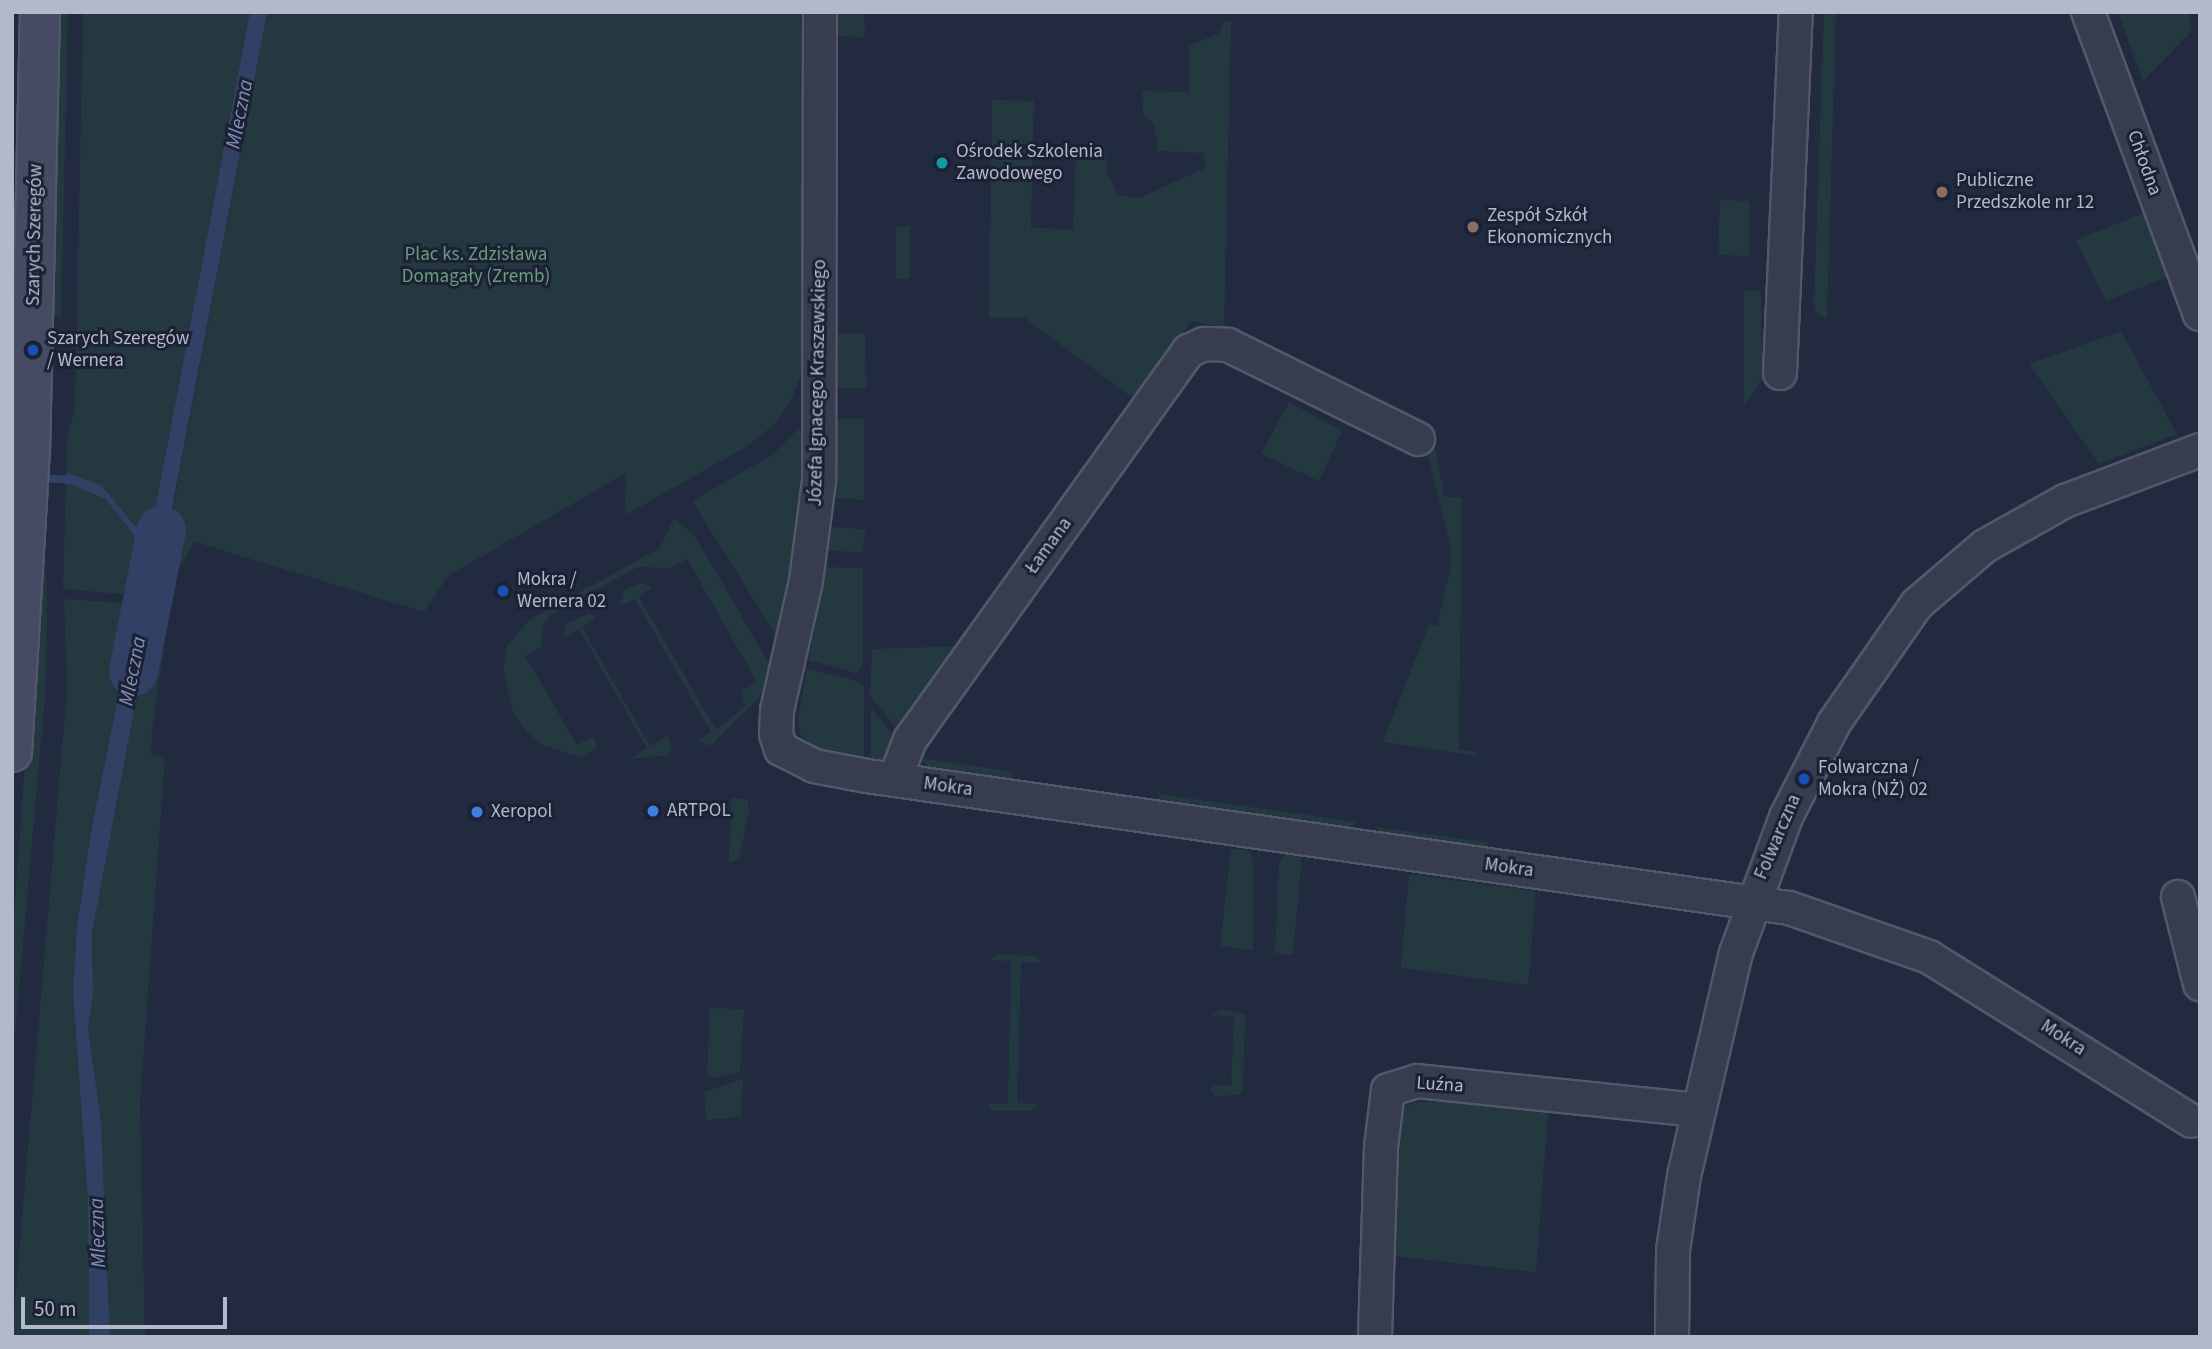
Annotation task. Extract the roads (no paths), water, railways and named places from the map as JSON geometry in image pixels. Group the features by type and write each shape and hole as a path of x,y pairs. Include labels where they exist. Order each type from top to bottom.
{"main road":[{"name":"Szarych Szeregów","path":"12,752 30,452 40,12"}],"street":[{"name":"Józefa Ignacego Kraszewskiego","path":"781,749 776,734 777,711 806,581 819,481 820,12"},
{"path":"1780,373 1796,12"},
{"name":"Chłodna","path":"2088,12 2200,314"},
{"name":"Łamana","path":"895,779 910,740 1189,351 1204,344 1228,345 1418,439"},
{"name":"Folwarczna","path":"1672,1337 1673,1250 1699,1110 1751,902 1786,817 1834,723 1879,653 1917,604 1985,546 2032,516 2200,450"},
{"name":"Mokra","path":"781,749 814,766 895,779 1789,908 1929,957 2191,1121"},
{"path":"2178,897 2200,984"},
{"name":"Luźna","path":"1375,1337 1381,1147 1388,1090 1417,1081 1699,1110"}],"water":[{"path":"250,12 267,12 155,597 144,596 146,560 137,539 106,499 66,482 66,473 101,485 143,536 150,536"},
{"path":"142,604 154,605 92,933 93,994 88,1028 101,1121 110,1337 89,1337 88,1200 73,992 77,927 92,826 127,654"}],"waterway":[{"path":"40,478 76,480"},
{"name":"Mleczna","path":"133,671 161,530"}],"place":[{"name":"Ośrodek Szkolenia Zawodowego","path":"942,163"},
{"name":"Publiczne Przedszkole nr 12","path":"1942,192"},
{"name":"Zespół Szkół Ekonomicznych","path":"1473,227"},
{"name":"Szarych Szeregów / Wernera","path":"33,350"},
{"name":"Mokra / Wernera 02","path":"503,591"},
{"name":"Folwarczna / Mokra (NŻ) 02","path":"1804,779"},
{"name":"ARTPOL","path":"653,811"},
{"name":"Xeropol","path":"477,812"}],"park label":[{"name":"Plac ks. Zdzisława Domagały (Zremb)","path":"476,266"}]}
